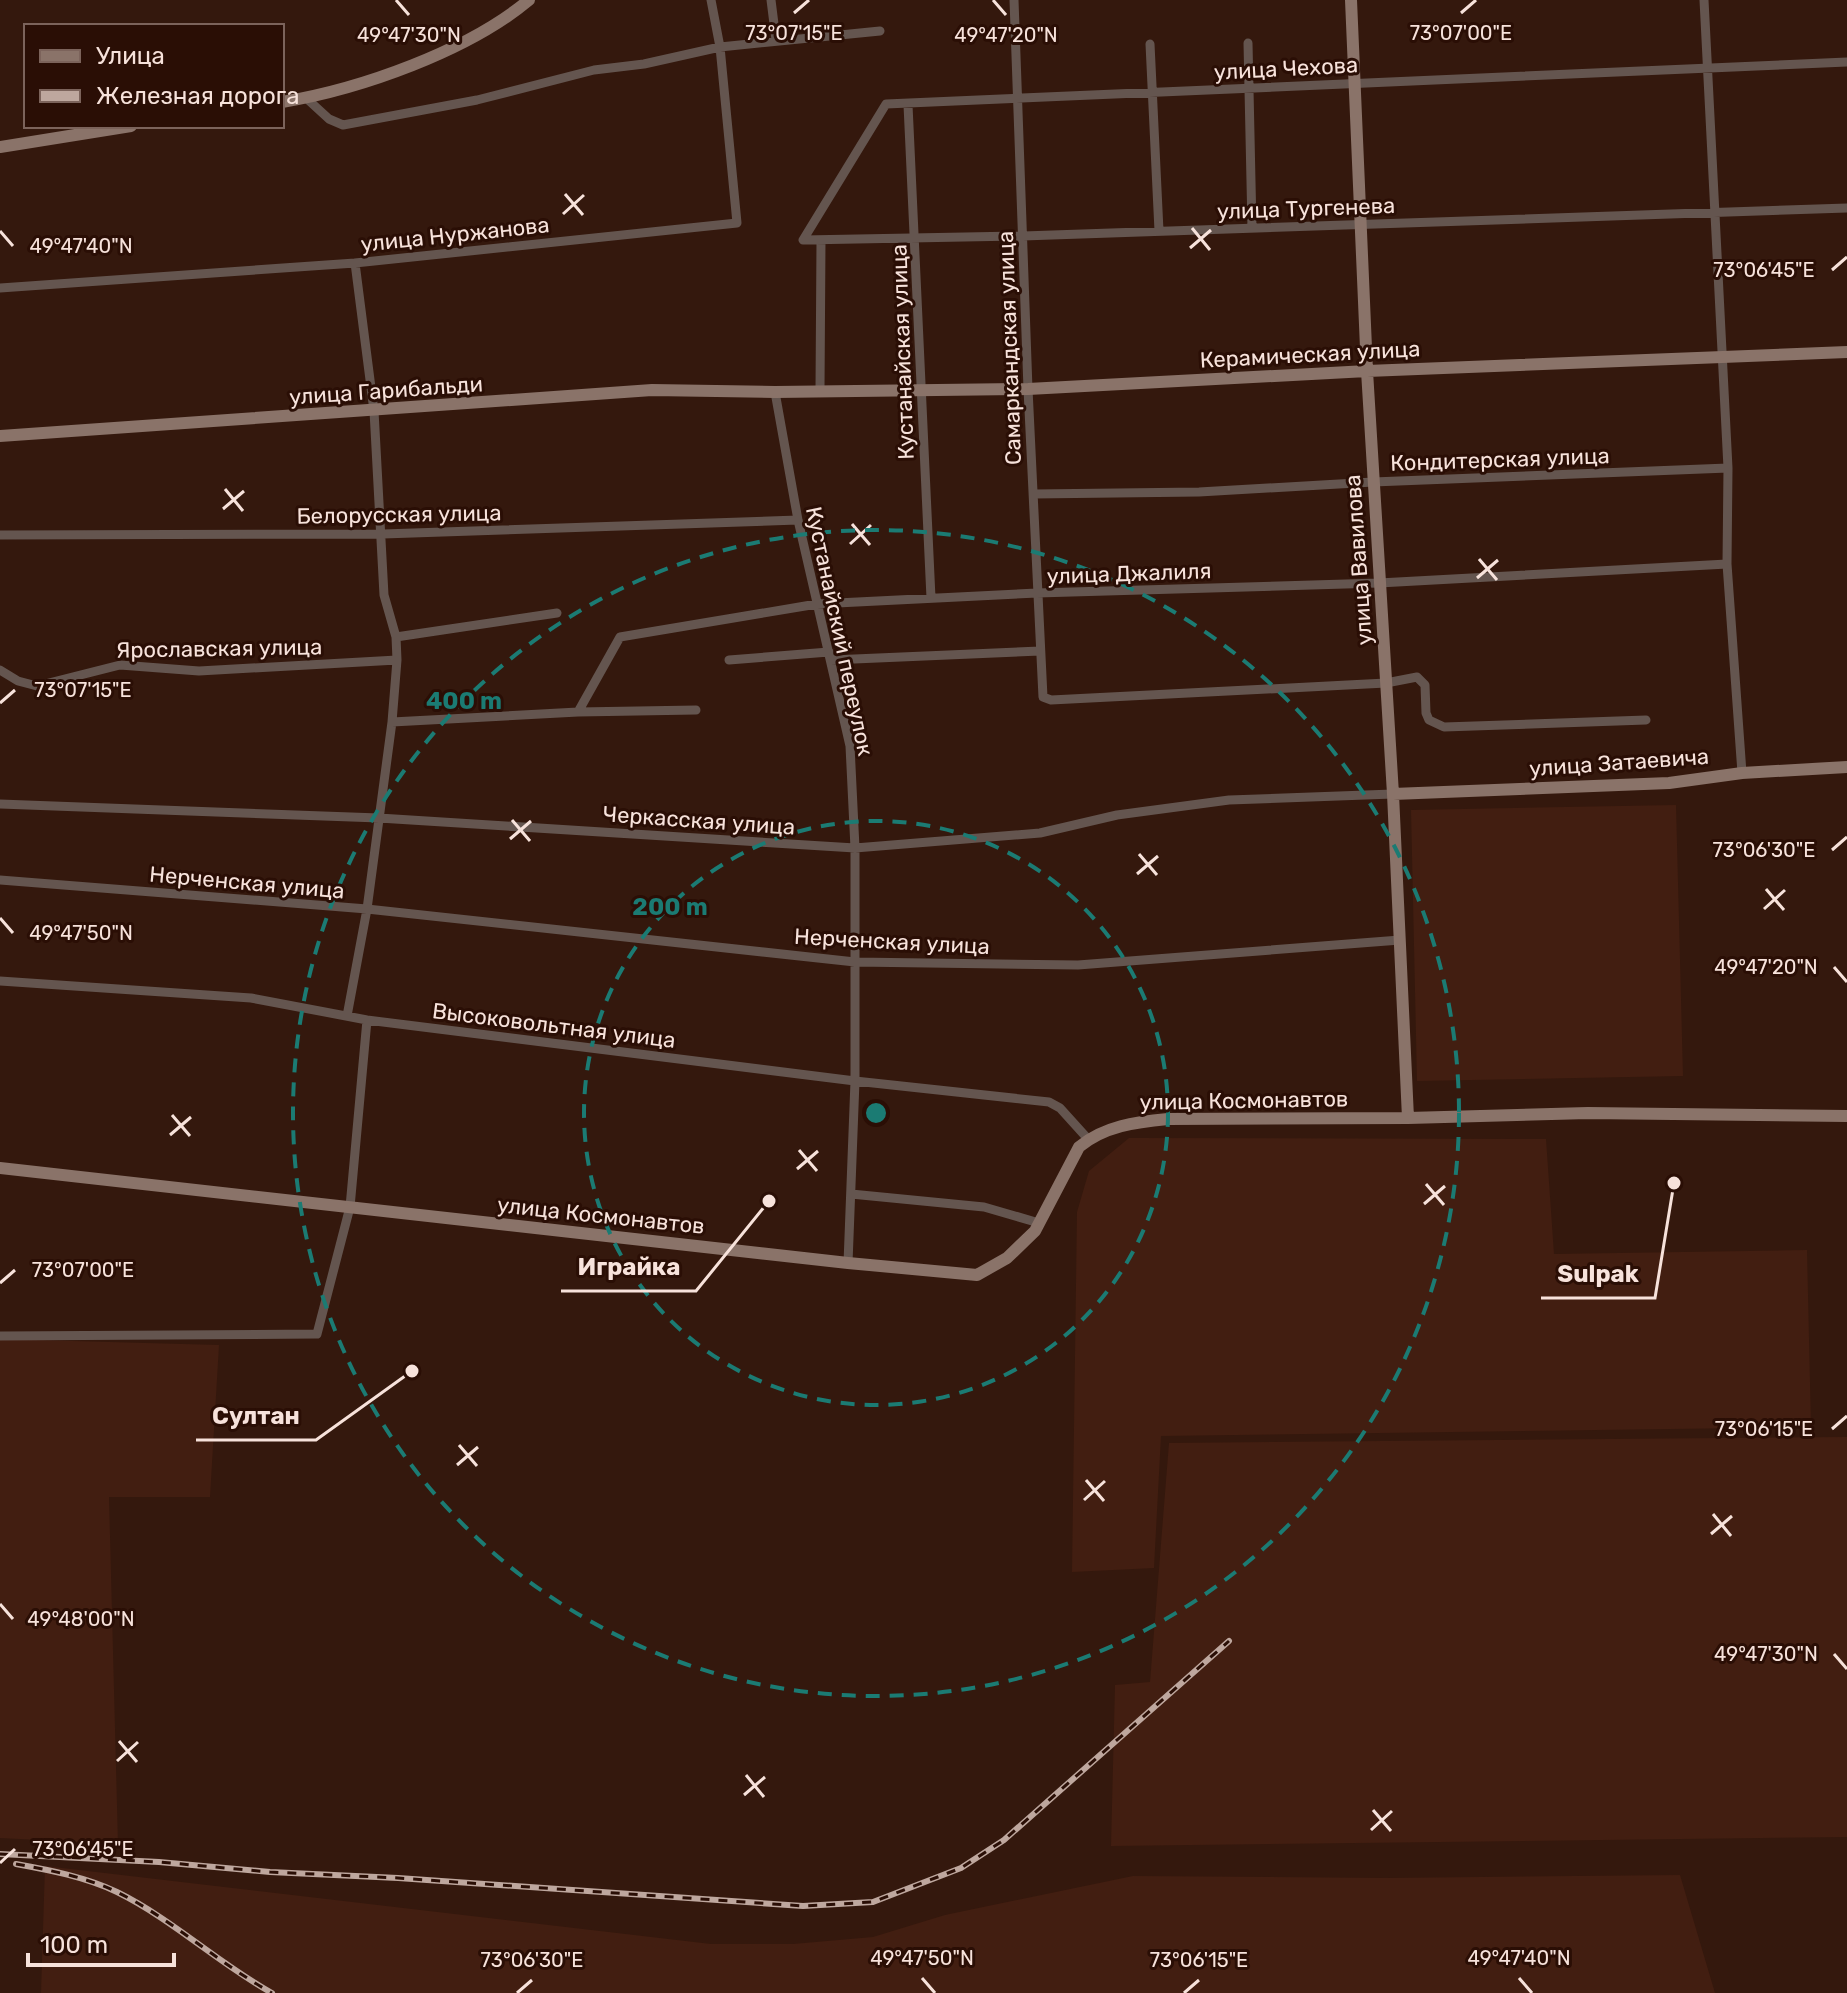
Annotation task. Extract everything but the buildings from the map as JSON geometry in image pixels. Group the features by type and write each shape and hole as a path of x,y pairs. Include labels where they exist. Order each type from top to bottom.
{"street":[{"path":"284,102 416,63 468,40 529,0"},
{"name":"улица Нуржанова","path":"0,288 355,263 737,223 720,47 711,0"},
{"path":"771,0 776,40"},
{"name":"Самаркандская улица","path":"1014,0 1028,389 1044,698 1386,683"},
{"name":"улица Вавилова","path":"1351,0 1367,371 1393,794 1408,1118"},
{"path":"1704,0 1728,468 1727,564 1742,773"},
{"path":"305,97 329,119 343,125 477,100 594,70 644,64 720,47 880,31"},
{"path":"1248,43 1252,228"},
{"path":"1150,44 1159,231"},
{"name":"улица Чехова","path":"803,240 886,104 1847,62"},
{"name":"Кустанайская улица","path":"908,105 931,598"},
{"path":"0,147 119,128"},
{"name":"улица Тургенева","path":"803,240 1023,236 1847,208"},
{"path":"820,390 821,241"},
{"path":"347,1016 367,909 392,722 397,660 396,637 384,595 374,411 355,263"},
{"name":"Керамическая улица","path":"775,392 1028,389 1367,371 1847,352"},
{"name":"улица Гарибальди","path":"0,436 652,390 775,392"},
{"name":"Кустанайский переулок","path":"775,392 798,520 850,746 855,848 855,1081 848,1263"},
{"name":"Кондитерская улица","path":"1034,494 1199,492 1728,468"},
{"name":"Белорусская улица","path":"0,535 383,534 798,520"},
{"name":"улица Джалиля","path":"578,712 620,637 817,604 1037,593 1379,583 1727,564"},
{"path":"396,637 557,613"},
{"path":"729,660 1040,651"},
{"name":"Ярославская улица","path":"0,670 18,681 37,686 120,665 199,671 397,660"},
{"path":"1386,683 1417,677 1423,681 1429,720 1444,727 1646,720"},
{"path":"392,722 578,712 696,710"},
{"name":"улица Затаевича","path":"1393,794 1669,783 1742,773 1847,767"},
{"name":"Черкасская улица","path":"0,804 379,818 855,848 1040,833 1117,815 1229,800 1393,794"},
{"name":"Нерченская улица","path":"0,880 367,909 855,962 1078,965 1400,940"},
{"name":"Высоковольтная улица","path":"0,981 251,998 367,1020 1049,1102 1060,1108 1088,1139"},
{"path":"0,1336 317,1334 350,1207 367,1020"},
{"name":"улица Космонавтов","path":"0,1168 977,1275 1007,1258 1035,1231 1079,1147 1088,1139 1129,1122 1588,1113 1847,1116"},
{"path":"851,1194 984,1207 1039,1223"}],"shaded area":[{"path":"1676,805 1683,1076 1417,1081 1411,810"},
{"path":"1129,1138 1546,1139 1554,1254 1807,1250 1811,1427 1161,1436 1154,1568 1072,1572 1077,1212 1089,1171"},
{"path":"0,1339 219,1345 210,1497 109,1497 118,1844 0,1838"},
{"path":"1847,1437 1847,1837 1111,1846 1115,1685 1150,1682 1169,1443"},
{"path":"45,1866 711,1944 793,1944 873,1937 945,1915 1133,1876 1387,1878 1680,1875 1715,1993 41,1993"}],"railway":[{"path":"0,1854 803,1906 873,1902 961,1868 1004,1840 1229,1641"},
{"path":"16,1864 80,1878 117,1892 157,1915 272,1993"}],"place":[{"name":"Sulpak","path":"1674,1183"},
{"name":"Играйка","path":"769,1201"},
{"name":"Султан","path":"412,1371"}]}
